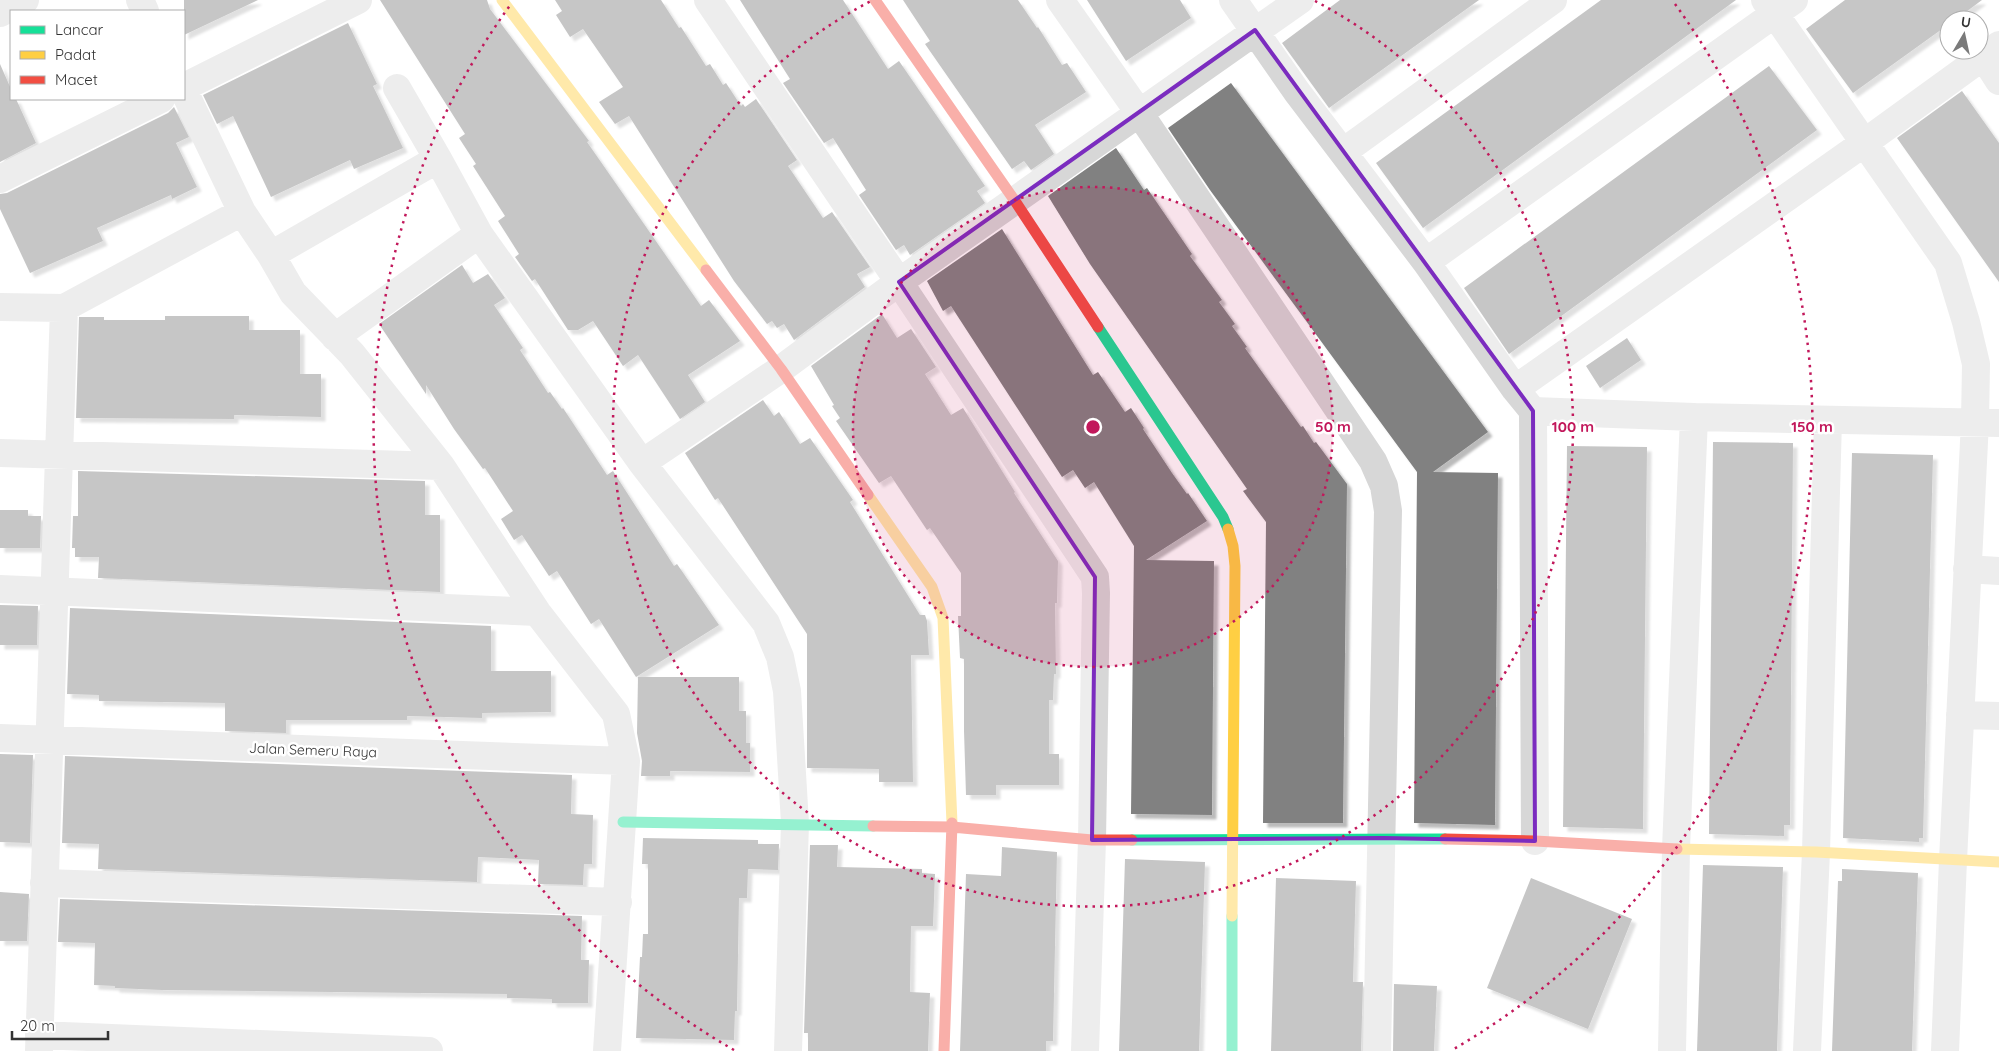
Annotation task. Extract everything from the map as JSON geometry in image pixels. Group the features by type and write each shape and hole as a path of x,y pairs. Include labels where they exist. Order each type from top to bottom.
{"street":[{"path":"0,12 25,0"},
{"path":"185,86 358,0"},
{"path":"502,0 780,369 932,587 943,618 952,827 944,1051"},
{"path":"708,0 899,282 1095,577 1092,840 1085,1051"},
{"path":"875,0 1015,201 1223,517 1234,541 1232,1051"},
{"path":"1060,0 1140,114 1373,461 1384,486 1388,512 1377,1051"},
{"path":"1233,0 1298,92 1426,262 1515,389 1533,411 1535,841"},
{"path":"642,463 780,369 899,282 1300,0"},
{"path":"1343,152 1553,0"},
{"path":"1426,262 1778,5 1864,143 1948,263 1966,322 1987,423 1967,569 1952,860 1945,1051"},
{"path":"1515,389 1864,143 1991,50 1999,81"},
{"path":"397,88 479,234 642,463 766,623 780,657 787,691 795,824 788,1051"},
{"path":"185,93 242,212 271,255 293,293 352,354 441,466 537,612 616,714 626,761 607,1051"},
{"path":"0,179 159,100"},
{"path":"271,255 438,159"},
{"path":"0,307 64,308 242,212"},
{"path":"335,337 479,234"},
{"path":"64,308 39,1043 430,1051"},
{"path":"1533,411 1694,417 1987,423"},
{"path":"1672,1051 1676,849 1694,417"},
{"path":"1807,1051 1816,852 1828,420"},
{"path":"0,453 441,466"},
{"path":"1967,569 1999,571"},
{"path":"0,589 537,612"},
{"path":"1960,715 1999,716"},
{"name":"Jalan Semeru Raya","path":"0,738 626,761"},
{"path":"623,822 952,827 1092,840 1382,838 1535,841 1676,849 1816,852 1999,862"},
{"path":"44,884 618,902"}],"highlighted area":[{"path":"1255,30 1533,411 1535,841 1383,838 1092,840 1095,577 899,282"}],"building":[{"path":"184,0 258,0 185,35"},
{"path":"380,0 487,0 490,9 589,141 587,142 701,306 709,300 740,341 688,375 705,402 680,419 638,355 623,366 593,321 578,330 568,330 535,279 532,281 515,257 519,254 498,221 505,216 473,166 476,164 459,138 465,134"},
{"path":"555,0 661,0 706,66 710,64 723,85 726,83 741,106 743,104 745,107 756,99 797,160 788,166 823,218 832,212 870,267 857,274 865,287 794,340 784,324 777,328 772,321 767,324 734,281 629,116 615,124 599,102 623,87 583,29 570,37 556,15 562,11"},
{"path":"740,0 843,0 888,69 899,61 985,186 977,191 985,203 910,255 904,245 896,250 859,195 866,190 833,138 824,143 783,83 790,79"},
{"path":"903,0 1018,0 1062,65 1067,63 1086,92 1035,125 1054,154 1031,170 1024,161 1012,169 925,44 930,41"},
{"path":"1087,0 1180,0 1191,18 1126,61"},
{"path":"1340,0 1479,0 1329,108 1282,43"},
{"path":"1601,0 1736,0 1423,228 1376,163"},
{"path":"1845,0 1982,0 1968,10 1939,10 1939,31 1853,93 1806,29"},
{"path":"348,23 377,84 373,86 403,148 354,169 350,160 271,197 233,116 217,124 203,95"},
{"path":"0,64 10,87 10,100 16,100 36,143 0,162"},
{"path":"1769,66 1817,130 1509,354 1464,288"},
{"path":"1231,83 1488,432 1433,472 1498,473 1495,825 1414,823 1417,472 1210,190 1168,128"},
{"path":"1962,91 1999,143 1999,282 1897,138"},
{"path":"174,107 189,137 176,143 197,187 172,199 171,195 97,228 103,241 30,273 0,209 0,194 7,193 168,113"},
{"path":"1116,148 1144,190 1147,188 1192,254 1190,256 1222,300 1219,302 1235,324 1232,326 1247,347 1245,348 1301,427 1303,426 1314,443 1316,442 1347,484 1343,823 1263,823 1266,522 1243,491 1247,489 1090,264 1048,196"},
{"path":"1002,229 1093,375 1098,372 1125,412 1131,408 1172,473 1207,521 1146,560 1214,561 1212,815 1131,814 1134,546 1094,482 1085,488 1073,470 1062,477 951,306 943,311 927,281"},
{"path":"462,265 473,283 488,274 505,298 494,305 523,348 520,350 548,393 550,392 563,408 607,475 613,471 674,566 677,564 719,625 636,677 599,619 591,624 557,571 549,576 522,535 514,540 501,519 513,511 485,468 483,469 454,429 426,385 426,394 379,324"},
{"path":"882,314 897,338 911,329 936,367 925,374 951,415 963,408 1014,493 1058,561 1057,603 1055,603 1056,674 1054,674 1053,700 1049,700 1049,754 1059,754 1059,785 996,785 996,795 966,795 964,659 960,658 958,616 961,616 961,573 930,528 927,530 891,476 879,483 836,421 840,418 811,366"},
{"path":"165,316 249,316 249,330 300,330 300,374 321,374 321,417 234,415 234,419 76,418 79,317 104,317 104,320 165,320"},
{"path":"1627,338 1641,360 1600,388 1586,366"},
{"path":"763,400 774,416 779,412 800,444 810,438 853,500 850,502 920,615 925,615 929,655 911,655 913,782 879,782 879,769 807,768 807,634 718,498 715,500 685,453"},
{"path":"1713,442 1793,443 1790,825 1784,825 1784,836 1709,834"},
{"path":"1567,446 1647,447 1643,829 1563,827"},
{"path":"1852,453 1933,455 1923,838 1919,838 1919,842 1843,838"},
{"path":"78,471 425,481 425,515 440,515 440,592 98,578 99,557 75,557 75,548 72,548 73,516 78,516"},
{"path":"0,510 28,510 28,516 41,516 40,548 0,548"},
{"path":"0,605 38,606 37,645 0,645"},
{"path":"70,608 491,626 491,671 551,671 551,712 482,713 482,718 407,716 407,720 286,720 286,733 225,731 225,703 99,701 99,695 67,694"},
{"path":"638,677 739,677 739,711 746,711 746,743 750,743 750,772 670,771 670,776 641,776 642,761 637,733"},
{"path":"0,754 33,755 30,843 0,842"},
{"path":"65,756 572,775 571,814 593,815 592,864 584,864 583,885 538,884 539,860 478,857 477,882 98,869 99,844 62,843"},
{"path":"643,838 758,840 758,844 779,844 778,870 748,869 747,898 739,898 737,1011 735,1011 734,1040 636,1038 640,957 642,957 643,934 648,934 648,864 642,864"},
{"path":"810,845 838,845 837,867 922,869 922,873 935,874 933,926 911,926 910,992 930,993 928,1051 808,1051 808,1033 804,1033"},
{"path":"1002,847 1057,852 1053,1041 1046,1041 1046,1051 960,1051 966,874 1001,876"},
{"path":"1125,859 1205,862 1199,1051 1119,1051"},
{"path":"1703,865 1783,867 1777,1051 1697,1051"},
{"path":"1842,869 1918,873 1912,1051 1832,1051 1838,881 1842,881"},
{"path":"1276,878 1356,881 1353,982 1363,982 1361,1051 1271,1051"},
{"path":"1531,878 1632,919 1588,1029 1487,988"},
{"path":"0,892 29,894 27,941 0,941"},
{"path":"60,899 582,916 581,960 589,960 588,1003 552,1003 552,999 507,998 507,994 162,990 94,985 95,943 58,942"},
{"path":"1394,984 1437,986 1434,1051 1393,1051"}],"traffic: fast":[{"path":"1098,327 1223,517 1228,529"},
{"path":"623,822 873,826"},
{"path":"1132,840 1445,839"},
{"path":"1232,916 1232,1051"}],"traffic: slow":[{"path":"502,0 706,270"},
{"path":"868,495 932,587 943,618 952,823"},
{"path":"1228,529 1233,546 1235,566 1232,916"},
{"path":"1677,849 1816,852 1999,862"}],"traffic: jam":[{"path":"875,0 1015,201 1098,327"},
{"path":"706,270 781,369 868,495"},
{"path":"944,1051 952,823"},
{"path":"873,826 952,827 1092,840 1132,840"},
{"path":"1445,839 1535,841 1677,849"}]}
